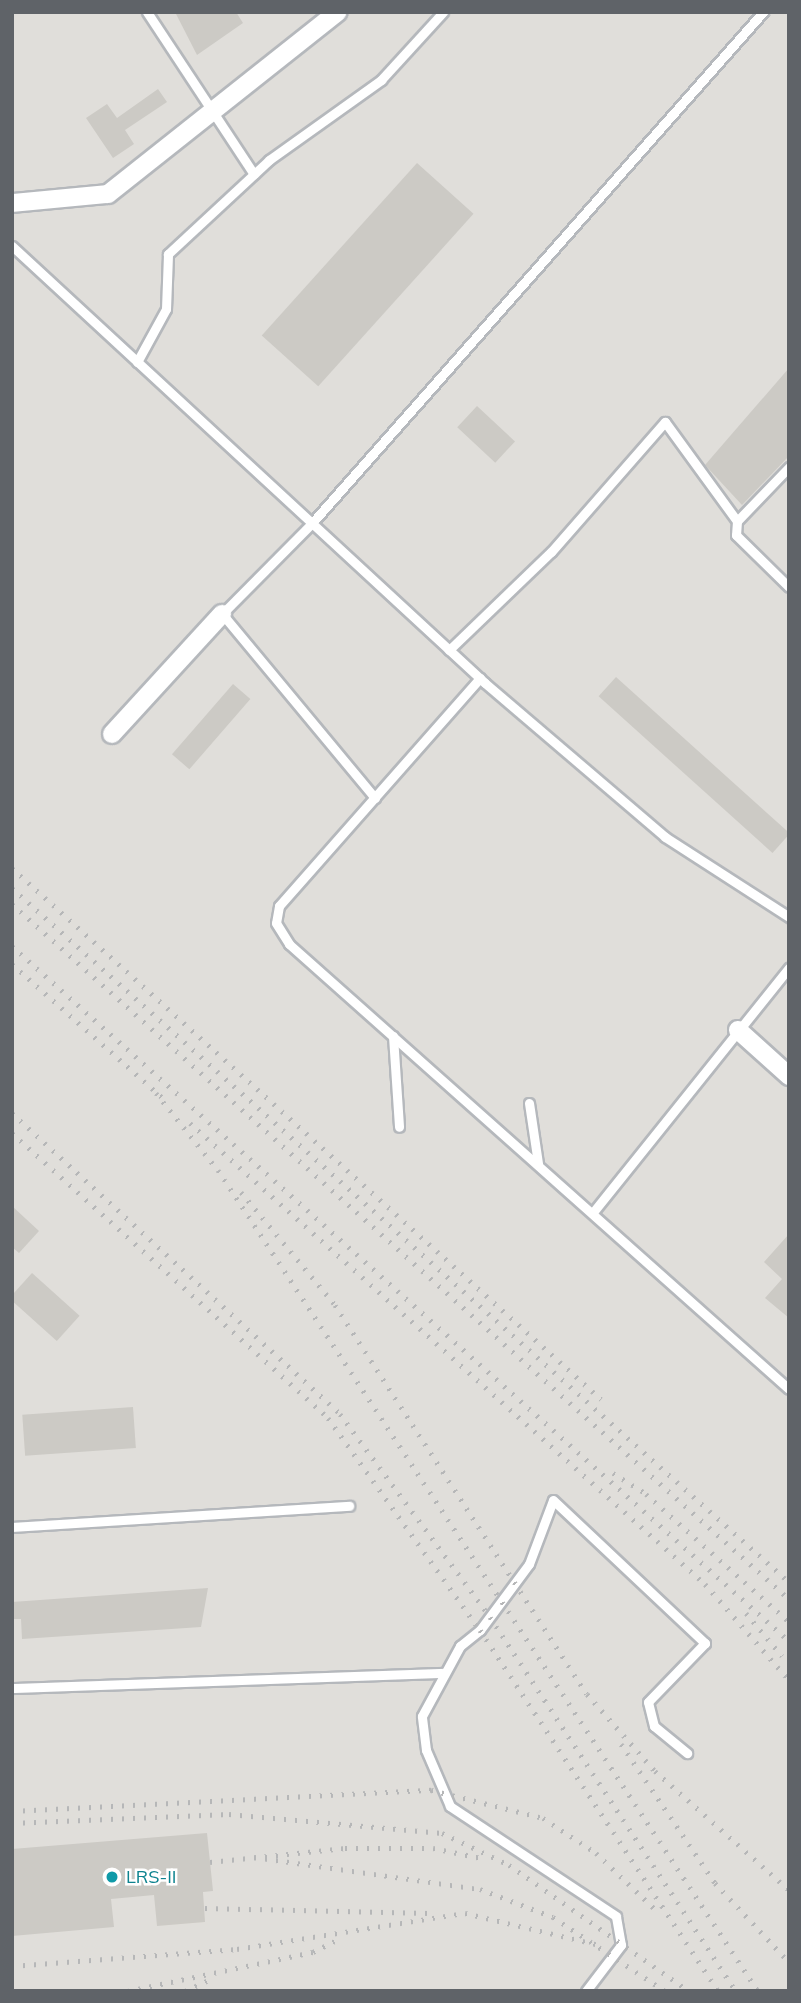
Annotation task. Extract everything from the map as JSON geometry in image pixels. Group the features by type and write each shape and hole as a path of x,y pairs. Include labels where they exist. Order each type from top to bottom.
{"street":[{"path":"12,203 108,194 338,12"},
{"path":"111,734 222,614"},
{"path":"738,1030 789,1076"}],"lane":[{"path":"147,12 254,174"},
{"path":"137,362 166,309 169,254 254,174 381,80 443,12"},
{"path":"375,798 222,614 312,523 763,12"},
{"path":"12,246 480,678 665,837 789,917"},
{"path":"449,650 551,552 665,422 737,521"},
{"path":"789,467 737,521 736,535 789,587"},
{"path":"480,678 279,906 276,923 289,944 594,1211 789,1389"},
{"path":"594,1211 789,968"},
{"path":"393,1035 399,1127"},
{"path":"529,1103 538,1163"},
{"path":"586,1991 621,1945 616,1916 450,1806 426,1750 422,1716 442,1673 529,1564 553,1500 705,1643 648,1702 654,1726 687,1754"},
{"path":"12,1527 349,1506"},
{"path":"12,1688 442,1673"}],"shaded area":[{"path":"12,12 789,12 789,1991 12,1991"}],"building":[{"path":"175,12 236,12 243,23 197,55"},
{"path":"158,89 167,102 125,130 134,144 113,158 86,118 107,104 117,118"},
{"path":"417,163 473,214 318,386 262,335"},
{"path":"789,368 789,456 742,505 705,465"},
{"path":"477,406 515,441 495,463 457,427"},
{"path":"616,677 789,833 772,853 599,696"},
{"path":"233,684 250,699 189,769 172,754"},
{"path":"12,1206 39,1231 19,1253 12,1247"},
{"path":"789,1234 789,1318 765,1298 782,1279 764,1262"},
{"path":"32,1273 80,1316 57,1341 12,1301 12,1295"},
{"path":"133,1407 136,1448 25,1456 22,1415"},
{"path":"208,1588 201,1627 22,1639 21,1619 12,1619 12,1602"},
{"name":"LRS-II","path":"207,1833 213,1891 203,1892 205,1922 157,1926 154,1895 111,1899 114,1927 12,1936 12,1849"}],"railway":[{"path":"12,868 601,1399"},
{"path":"12,888 789,1582"},
{"path":"12,904 789,1599"},
{"path":"12,946 789,1641"},
{"path":"12,964 164,1099"},
{"path":"156,1093 218,1170 758,1991"},
{"path":"12,1113 340,1414 490,1617 736,1991"},
{"path":"190,1123 705,1584 789,1680"},
{"path":"12,1133 328,1418 480,1630 718,1991"},
{"path":"241,1192 335,1305 587,1694 655,1771 789,1890"},
{"path":"613,1473 646,1494 789,1622"},
{"path":"746,1613 782,1656"},
{"path":"621,1744 715,1883 789,1962"},
{"path":"12,1811 431,1790 543,1818 596,1853 657,1911"},
{"path":"12,1823 229,1814 442,1833 509,1865 689,1991"},
{"path":"210,1862 345,1848 433,1848 481,1858"},
{"path":"254,1857 480,1889 553,1917 665,1991"},
{"path":"205,1908 429,1913"},
{"path":"12,1966 237,1949 465,1913 603,1946"},
{"path":"128,1991 313,1952 335,1941"},
{"path":"185,1991 213,1978"}],"place":[{"name":"LRS-II","path":"112,1877"}]}
